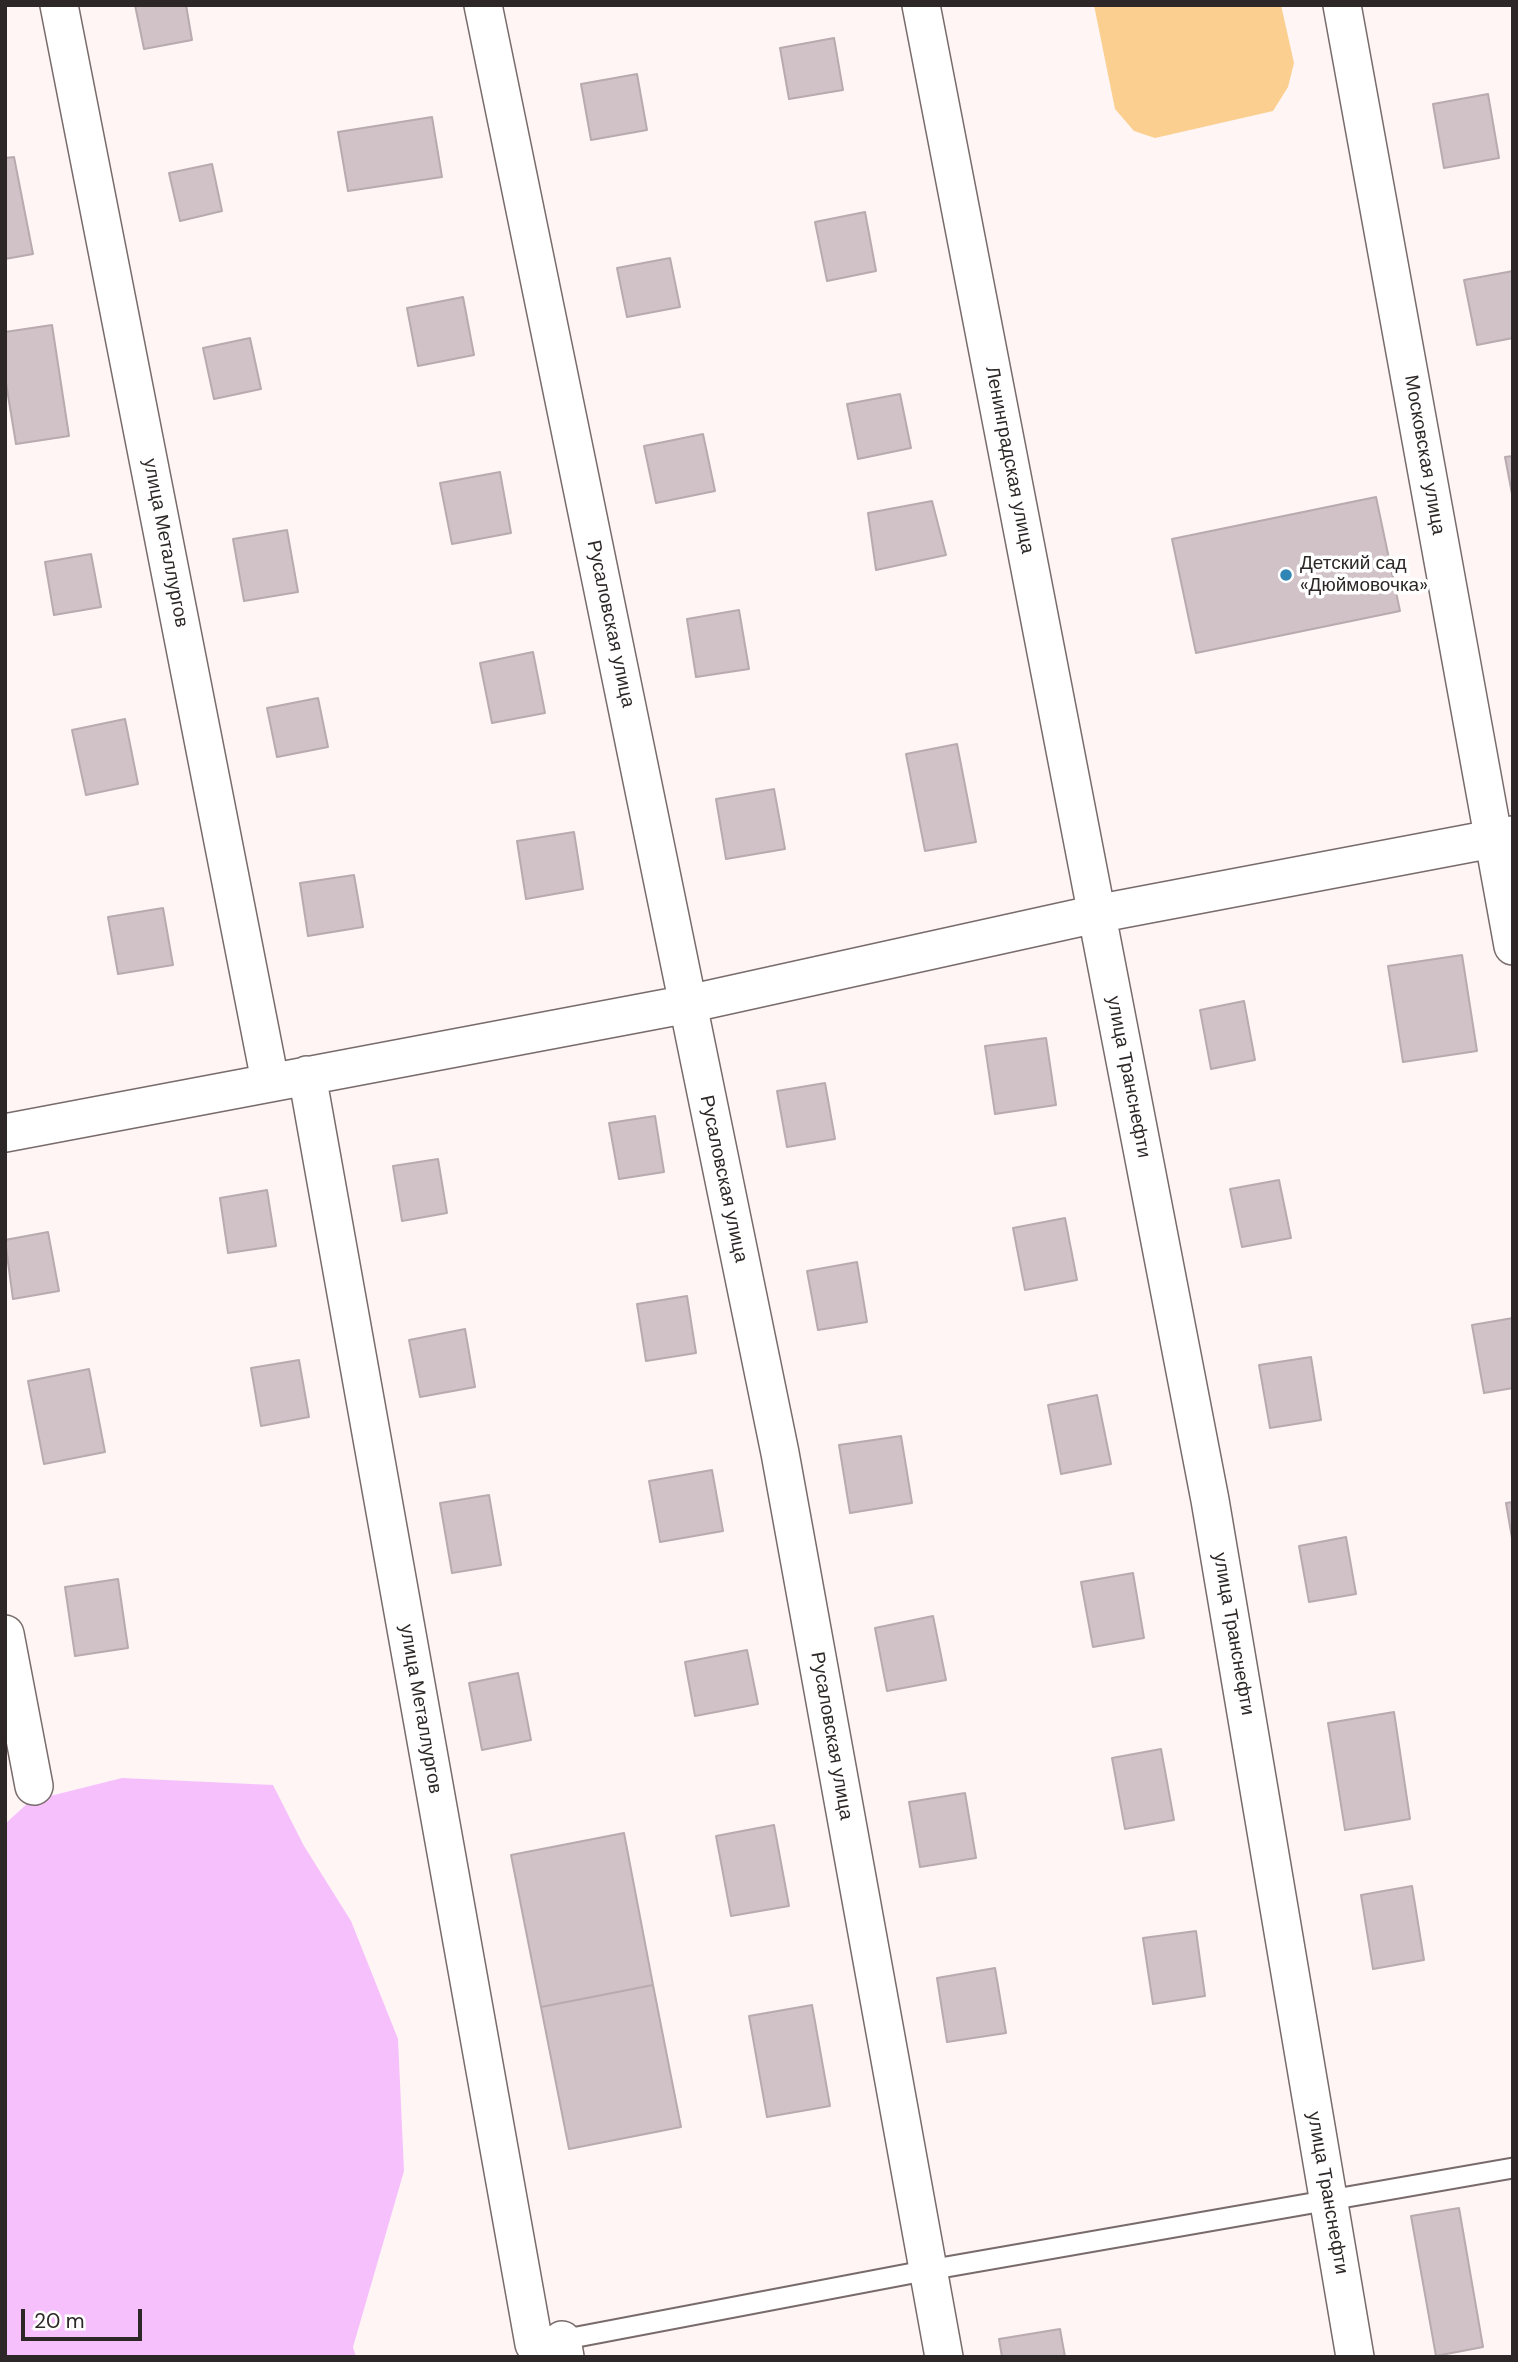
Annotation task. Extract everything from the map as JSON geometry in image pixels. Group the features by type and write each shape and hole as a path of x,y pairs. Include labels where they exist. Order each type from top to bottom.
{"street":[{"name":"улица Металлургов","path":"59,5 270,1082"},
{"name":"Русаловская улица","path":"483,5 782,1466 944,2357"},
{"name":"Ленинградская улица","path":"921,5 1096,914"},
{"name":"Московская улица","path":"1342,5 1503,837 1513,946"},
{"path":"5,1133 688,1004 1096,914 1503,837"},
{"name":"улица Транснефти","path":"1096,914 1210,1500 1355,2357"},
{"name":"улица Металлургов","path":"307,1075 554,2347"},
{"path":"5,1634 34,1786"}],"lane":[{"path":"554,2347 929,2270 1513,2168"}],"shaded area":[{"path":"1094,5 1281,5 1294,63 1288,87 1273,111 1155,138 1134,131 1115,109"},
{"path":"122,1778 273,1785 304,1846 351,1921 398,2039 404,2171 353,2347 356,2357 5,2357 5,1824 30,1801"}],"building":[{"path":"135,5 186,5 192,40 144,49"},
{"path":"834,38 843,90 789,99 780,48"},
{"path":"637,74 647,130 591,140 581,84"},
{"path":"1488,94 1499,158 1444,168 1433,104"},
{"path":"432,117 442,177 348,191 338,132"},
{"path":"14,157 33,254 5,259 5,158"},
{"path":"212,164 222,211 180,221 169,173"},
{"path":"865,212 876,271 827,281 815,222"},
{"path":"670,258 680,307 627,317 617,268"},
{"path":"1513,271 1513,338 1477,345 1464,280"},
{"path":"463,297 474,355 418,366 407,308"},
{"path":"52,325 69,436 16,444 5,377 5,332"},
{"path":"250,338 261,389 214,399 203,348"},
{"path":"900,394 911,448 858,459 847,404"},
{"path":"703,434 715,491 656,503 644,446"},
{"path":"1513,456 1513,499 1505,457"},
{"path":"500,472 511,533 452,544 440,483"},
{"name":"Детский сад «Дюймовочка»","path":"1376,497 1400,611 1196,653 1172,539"},
{"path":"932,501 946,555 876,570 868,513"},
{"path":"287,530 298,592 244,601 233,539"},
{"path":"91,554 101,607 54,615 45,562"},
{"path":"739,610 749,669 696,677 687,619"},
{"path":"533,652 545,713 492,723 480,663"},
{"path":"318,698 328,747 277,757 267,708"},
{"path":"125,719 138,784 86,795 72,730"},
{"path":"957,744 976,842 925,851 906,754"},
{"path":"774,789 785,849 726,859 716,799"},
{"path":"574,832 583,889 526,899 517,841"},
{"path":"354,875 363,927 308,936 300,883"},
{"path":"163,908 173,965 118,974 108,917"},
{"path":"1462,955 1477,1051 1403,1062 1388,966"},
{"path":"1244,1001 1255,1060 1211,1069 1200,1010"},
{"path":"1046,1038 1056,1105 995,1114 985,1046"},
{"path":"825,1083 835,1139 787,1147 777,1091"},
{"path":"655,1116 664,1172 619,1179 609,1123"},
{"path":"438,1159 447,1213 402,1221 393,1166"},
{"path":"1279,1180 1291,1238 1242,1247 1230,1189"},
{"path":"267,1190 276,1246 228,1253 220,1198"},
{"path":"1065,1218 1077,1280 1025,1290 1013,1228"},
{"path":"48,1232 59,1291 13,1299 5,1240"},
{"path":"857,1262 867,1322 818,1330 807,1271"},
{"path":"687,1296 696,1353 646,1361 637,1304"},
{"path":"1513,1318 1513,1388 1484,1393 1472,1325"},
{"path":"465,1329 475,1387 420,1397 409,1340"},
{"path":"1311,1357 1321,1420 1270,1428 1259,1365"},
{"path":"299,1360 309,1417 261,1426 251,1368"},
{"path":"89,1369 105,1452 44,1464 28,1381"},
{"path":"1097,1395 1111,1464 1061,1474 1048,1405"},
{"path":"901,1436 912,1503 850,1513 839,1445"},
{"path":"712,1470 723,1531 660,1542 649,1481"},
{"path":"489,1495 501,1565 452,1573 440,1503"},
{"path":"1513,1502 1513,1544 1506,1503"},
{"path":"1346,1537 1356,1594 1309,1602 1299,1546"},
{"path":"1133,1573 1144,1638 1093,1647 1081,1582"},
{"path":"118,1579 128,1648 75,1656 65,1587"},
{"path":"933,1616 946,1680 887,1691 875,1628"},
{"path":"747,1650 758,1704 695,1716 685,1662"},
{"path":"518,1673 531,1740 482,1750 469,1683"},
{"path":"1394,1712 1410,1819 1345,1830 1328,1723"},
{"path":"1161,1749 1174,1820 1125,1829 1112,1758"},
{"path":"965,1793 976,1858 920,1867 909,1802"},
{"path":"774,1825 789,1906 731,1916 716,1836"},
{"path":"624,1833 653,1985 541,2007 511,1855"},
{"path":"1412,1886 1424,1960 1373,1969 1361,1895"},
{"path":"1196,1931 1205,1996 1153,2004 1143,1938"},
{"path":"995,1968 1006,2033 947,2042 937,1978"},
{"path":"653,1985 681,2127 569,2149 541,2007"},
{"path":"812,2005 830,2106 767,2117 749,2016"},
{"path":"1459,2208 1483,2347 1436,2356 1411,2216"},
{"path":"1060,2329 1065,2357 1002,2357 999,2339"}],"place":[{"name":"Детский сад «Дюймовочка»","path":"1286,575"}]}
